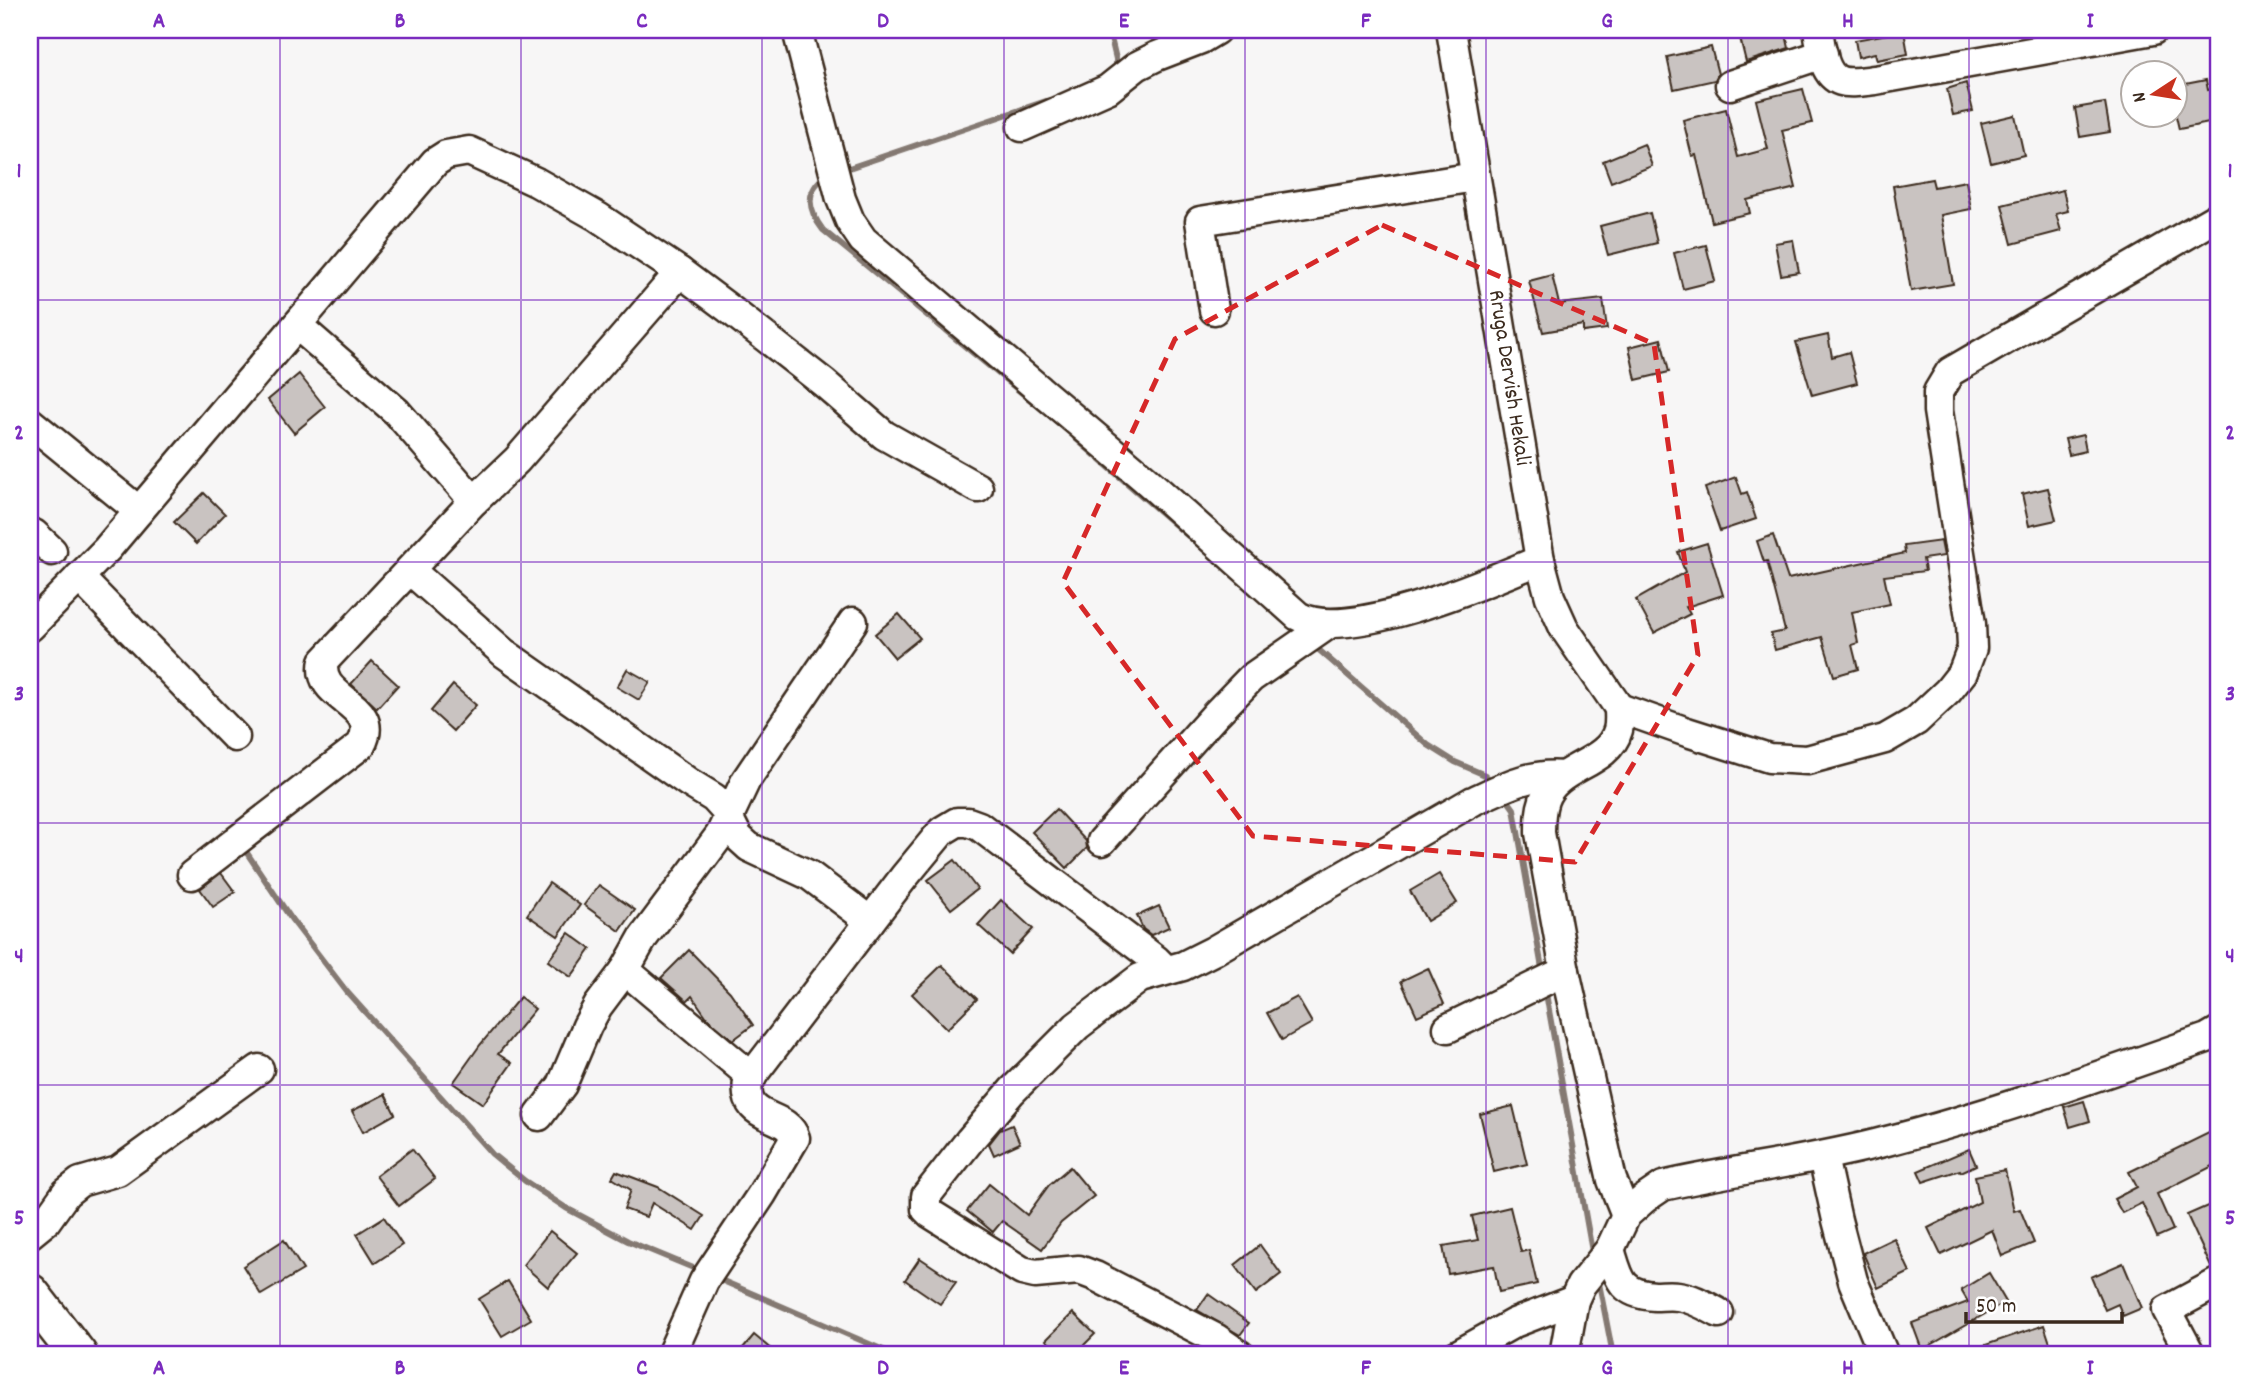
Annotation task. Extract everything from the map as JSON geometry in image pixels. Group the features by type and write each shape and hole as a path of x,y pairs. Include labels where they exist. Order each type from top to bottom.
{"main road":[{"path":"30,1293 78,1355"}],"street":[{"path":"797,30 841,199 850,221 863,240 1144,478 1298,616 1322,629"},
{"path":"1022,127 1108,89 1157,55 1201,39 1216,30"},
{"name":"Rruga Dervish Hekali","path":"1451,30 1540,559 1550,597 1564,628 1619,708"},
{"path":"1730,85 1821,42 1827,68 1842,82 1875,80 2061,38 2153,30"},
{"path":"30,626 107,549 435,162 456,152 469,151 598,217 680,272 824,383 884,435 978,488"},
{"path":"1214,310 1200,220 1475,177"},
{"path":"1626,1215 1612,1180 1548,980 1540,833 1544,798 1563,776 1600,754 1612,743 1619,728 1619,708 1769,758 1807,760 1885,739 1916,721 1948,691 1963,672 1972,648 1971,624 1940,433 1938,391 1950,372 2219,216"},
{"path":"192,875 361,744 367,729 365,721 360,712 331,688 322,668 324,661 563,409 680,272"},
{"path":"298,325 397,412 474,501"},
{"path":"30,422 139,511"},
{"path":"1102,841 1251,678 1322,629 1393,614 1483,584 1540,559"},
{"path":"410,570 504,653 714,798 729,818 738,837 749,847 809,875 870,921"},
{"path":"79,577 236,737"},
{"path":"539,1116 562,1085 587,1026 610,988 625,970 643,938 720,835 746,780 853,622"},
{"path":"1240,1355 1217,1339 1095,1276 1079,1270 1035,1274 1022,1272 931,1214 926,1209 926,1196 978,1130 1030,1072 1077,1026 1140,978 1183,966 1213,951 1474,801 1539,775 1563,776"},
{"path":"671,1355 708,1275 762,1194 794,1138 786,1125 754,1108 747,1091 748,1081 942,831 957,822 979,826 1166,970"},
{"path":"625,970 752,1077"},
{"path":"1448,1028 1548,980"},
{"path":"1564,1355 1569,1321 1578,1293 1607,1253 1626,1215 1663,1186 1823,1157 1889,1141 2215,1043"},
{"path":"30,1234 46,1221 65,1193 80,1182 118,1171 259,1069"},
{"path":"1823,1157 1836,1220 1853,1281 1884,1355"},
{"path":"1607,1253 1619,1279 1628,1289 1639,1294 1677,1295 1699,1302 1719,1313"},
{"path":"2191,1355 2167,1310 2219,1282"},
{"path":"1457,1355 1514,1323 1578,1293"}],"highlighted area":[{"path":"1382,225 1654,344 1698,655 1575,862 1253,836 1063,582 1175,339"}],"building":[{"path":"1738,30 1785,30 1789,48 1746,62"},
{"path":"1904,31 1908,54 1877,60 1875,53 1858,57 1855,40"},
{"path":"1711,47 1718,74 1715,80 1674,89 1667,57"},
{"path":"2206,80 2208,90 2219,88 2219,121 2190,127 2190,83"},
{"path":"1966,83 1973,111 1953,115 1947,89"},
{"path":"1803,89 1812,123 1782,130 1796,188 1747,200 1750,213 1712,222 1696,155 1692,156 1683,120 1726,109 1738,157 1768,149 1756,100"},
{"path":"2105,103 2110,132 2080,137 2075,108"},
{"path":"2015,115 2024,155 1991,163 1981,123"},
{"path":"1644,144 1652,166 1611,182 1603,161"},
{"path":"1932,179 1934,187 1966,181 1971,209 1941,215 1953,284 1911,291 1893,186"},
{"path":"2063,190 2068,211 2056,214 2061,231 2012,244 2002,205"},
{"path":"1650,213 1657,243 1608,255 1600,226"},
{"path":"1793,240 1799,272 1781,275 1775,243"},
{"path":"1706,245 1715,281 1683,289 1674,253"},
{"path":"1552,275 1559,304 1603,299 1607,329 1583,332 1583,325 1543,332 1529,281"},
{"path":"1828,335 1832,357 1849,352 1857,383 1812,395 1796,342"},
{"path":"1661,339 1669,372 1636,380 1629,347"},
{"path":"299,374 325,407 294,433 268,400"},
{"path":"2083,435 2086,451 2069,455 2065,439"},
{"path":"1736,477 1742,494 1747,492 1756,519 1720,531 1705,488"},
{"path":"2048,488 2056,520 2029,526 2022,494"},
{"path":"204,493 225,514 196,544 174,522"},
{"path":"1773,535 1788,579 1905,553 1904,546 1941,541 1944,556 1923,559 1925,571 1884,576 1890,604 1852,612 1858,643 1852,645 1858,669 1834,676 1822,637 1775,650 1771,634 1785,631 1767,561 1764,562 1757,541"},
{"path":"1707,543 1723,595 1686,607 1690,614 1654,633 1636,600 1685,572 1678,552"},
{"path":"899,614 920,638 895,658 875,634"},
{"path":"372,661 398,685 377,708 351,684"},
{"path":"627,669 650,682 639,700 617,687"},
{"path":"453,685 476,705 453,731 431,711"},
{"path":"1056,809 1086,841 1087,848 1067,868 1032,832"},
{"path":"955,860 977,889 951,909 928,880"},
{"path":"221,873 235,892 213,907 200,889"},
{"path":"1439,874 1457,903 1427,921 1410,891"},
{"path":"549,883 580,905 558,936 527,915"},
{"path":"599,885 635,910 620,931 584,905"},
{"path":"1001,900 1033,929 1010,954 978,925"},
{"path":"1159,906 1169,927 1151,935 1143,929 1137,916"},
{"path":"569,933 591,949 571,977 548,961"},
{"path":"689,950 730,992 753,1025 733,1040 708,1019 692,996 687,1001 661,978"},
{"path":"942,965 977,999 947,1029 912,994"},
{"path":"1428,968 1444,1004 1417,1016 1401,981"},
{"path":"520,997 535,1009 498,1054 512,1063 483,1104 453,1083"},
{"path":"1297,997 1312,1023 1282,1040 1267,1013"},
{"path":"385,1094 395,1114 363,1132 352,1111"},
{"path":"2084,1101 2090,1121 2070,1127 2064,1107"},
{"path":"1513,1106 1527,1164 1494,1172 1480,1114"},
{"path":"1012,1125 1020,1143 994,1155 989,1144 1000,1130"},
{"path":"2219,1128 2219,1163 2157,1194 2173,1230 2157,1237 2142,1203 2122,1213 2114,1199 2137,1187 2129,1172"},
{"path":"412,1149 435,1179 399,1206 376,1176"},
{"path":"1969,1149 1976,1165 1923,1182 1918,1171"},
{"path":"1070,1167 1094,1196 1061,1223 1042,1249 1002,1221 993,1232 967,1211 989,1184 1027,1215 1049,1185"},
{"path":"2005,1170 2014,1211 2020,1209 2034,1243 2002,1256 1992,1230 1941,1255 1928,1228 1980,1202 1975,1176"},
{"path":"616,1171 658,1187 704,1216 695,1230 652,1203 646,1217 624,1209 631,1190 612,1178"},
{"path":"2219,1201 2219,1265 2211,1267 2187,1215"},
{"path":"1510,1207 1521,1252 1529,1250 1537,1284 1499,1292 1494,1266 1448,1274 1443,1246 1478,1240 1472,1216"},
{"path":"384,1217 402,1245 375,1263 357,1234"},
{"path":"550,1231 577,1253 548,1287 523,1265"},
{"path":"1894,1238 1910,1272 1878,1288 1863,1253"},
{"path":"284,1240 303,1270 261,1295 243,1266"},
{"path":"1260,1245 1281,1274 1256,1293 1235,1265"},
{"path":"920,1258 956,1282 940,1304 905,1280"},
{"path":"2123,1263 2142,1308 2123,1316 2118,1304 2105,1310 2091,1277"},
{"path":"1989,1273 2006,1302 1922,1350 1912,1323 1968,1302 1961,1290"},
{"path":"508,1281 531,1319 502,1336 479,1299"},
{"path":"1208,1294 1249,1323 1240,1335 1197,1310"},
{"path":"1073,1313 1095,1334 1074,1355 1062,1355 1046,1340"},
{"path":"2044,1325 2054,1355 1965,1355 1965,1352"},
{"path":"754,1335 778,1355 737,1355"}],"waterway":[{"path":"1109,30 1116,59 1116,72"},
{"path":"843,170 1049,100"},
{"path":"826,175 811,195 814,215 823,230 1056,421"},
{"path":"1075,438 1188,536"},
{"path":"1312,644 1428,745 1455,762 1485,775 1494,784"},
{"path":"1504,795 1514,809 1543,974"},
{"path":"247,853 292,920 347,992 492,1154 525,1181 566,1208 628,1241 703,1272"},
{"path":"1545,988 1593,1257"},
{"path":"716,1278 895,1355"},
{"path":"1598,1278 1613,1355"}]}
